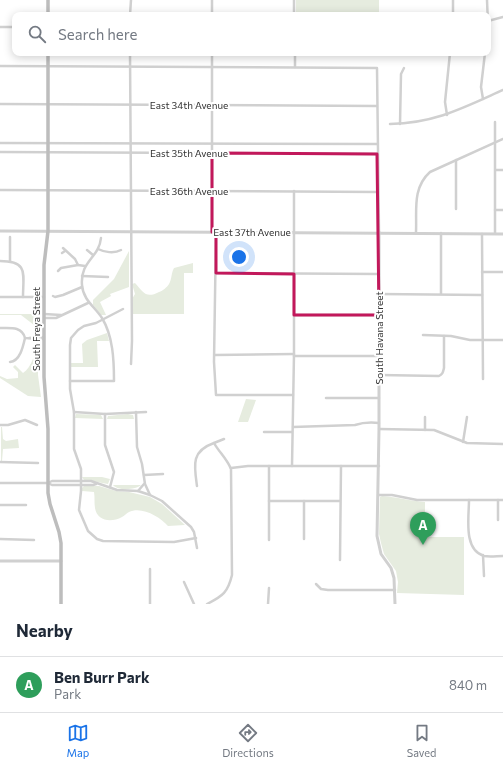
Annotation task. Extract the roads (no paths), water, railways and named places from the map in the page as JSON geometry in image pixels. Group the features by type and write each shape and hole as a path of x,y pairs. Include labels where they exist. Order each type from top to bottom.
{"main road":[{"path":"48,0 48,12"},
{"name":"South Freya Street","path":"48,56 48,231 44,265 44,377 48,428 48,483 50,504 59,532 61,604"}],"street":[{"path":"130,12 131,0"},
{"path":"212,0 212,12"},
{"path":"294,0 294,12"},
{"path":"453,0 453,12"},
{"path":"487,0 488,12"},
{"path":"491,21 503,17"},
{"path":"0,27 12,27"},
{"path":"130,56 131,364"},
{"path":"212,56 212,232"},
{"path":"0,66 295,67 295,56"},
{"path":"447,115 445,102 450,56"},
{"path":"483,99 481,87 485,56"},
{"name":"South Havana Street","path":"295,67 377,68 380,274 378,544 394,578 395,604"},
{"path":"400,124 401,74 404,68"},
{"path":"390,124 415,123 447,115 503,90"},
{"name":"East 34th Avenue","path":"0,104 377,106"},
{"path":"495,122 495,233"},
{"path":"416,232 418,186 430,172 503,139"},
{"name":"East 35th Avenue","path":"0,143 378,144"},
{"name":"East 35th Avenue","path":"0,152 378,154"},
{"path":"456,160 456,209"},
{"path":"496,170 503,170"},
{"name":"East 36th Avenue","path":"0,190 378,192"},
{"path":"292,466 294,395 294,191"},
{"path":"495,210 503,210"},
{"name":"East 37th Avenue","path":"0,231 441,232 503,234"},
{"path":"216,232 215,393 216,395 294,395"},
{"path":"441,232 441,294"},
{"path":"482,233 482,379"},
{"path":"10,237 10,261"},
{"path":"70,381 114,381 114,361 109,332 97,310 88,303 82,287 84,266 98,249 101,238"},
{"path":"63,248 71,255 78,265"},
{"path":"98,249 103,252 115,252 121,250"},
{"path":"87,250 93,255"},
{"path":"0,261 10,261 19,264 22,269 23,297"},
{"path":"58,271 61,268 78,265 84,266"},
{"path":"482,272 503,272"},
{"path":"216,273 380,274"},
{"path":"82,276 108,277"},
{"path":"54,297 82,287"},
{"path":"380,294 482,295"},
{"path":"0,297 44,297"},
{"path":"44,316 62,315 88,303"},
{"path":"123,309 78,330 71,338 70,389 74,412 74,449 81,469 79,510 88,531 97,539 110,542 174,542 196,538"},
{"path":"294,315 379,315"},
{"path":"0,328 19,329 27,338"},
{"path":"423,335 458,337 470,340 503,340"},
{"path":"380,375 439,376 443,372 444,336"},
{"path":"27,338 44,338"},
{"path":"10,362 17,359 27,338"},
{"path":"215,355 379,356"},
{"path":"326,398 379,398"},
{"path":"74,412 105,414 146,412"},
{"path":"136,412 136,441 145,484 150,495"},
{"path":"105,414 105,445 114,472 110,487"},
{"path":"425,417 425,430"},
{"path":"463,442 467,417"},
{"path":"0,425 8,425 25,420 37,425"},
{"path":"293,427 355,425 362,422 379,423"},
{"path":"379,429 425,430 440,432 463,442 472,444 503,444"},
{"path":"264,432 292,432"},
{"path":"197,486 195,462 197,455 205,446 224,439"},
{"path":"208,604 224,594 229,587 232,575 231,468 214,443"},
{"path":"0,462 38,463"},
{"path":"231,468 248,466 379,466"},
{"path":"269,466 269,540"},
{"path":"340,560 341,466"},
{"path":"144,475 163,474"},
{"path":"0,483 91,481 117,490 150,495 162,501 191,527 196,538 197,548"},
{"path":"48,483 52,485 93,485 97,483"},
{"path":"138,492 145,484"},
{"path":"378,495 392,495 417,500 503,500"},
{"path":"469,500 469,540 476,551 483,556 503,556"},
{"path":"498,500 498,520"},
{"path":"269,501 340,501"},
{"path":"304,501 304,539"},
{"path":"0,505 26,505"},
{"path":"0,539 34,540"},
{"path":"483,556 484,576"},
{"path":"0,561 61,561"},
{"path":"150,569 150,604"},
{"path":"184,582 194,604"},
{"path":"316,584 321,589 328,590 395,590"},
{"path":"268,604 270,588"}],"place":[{"name":"Ben Burr Park","path":"423,545"}]}
